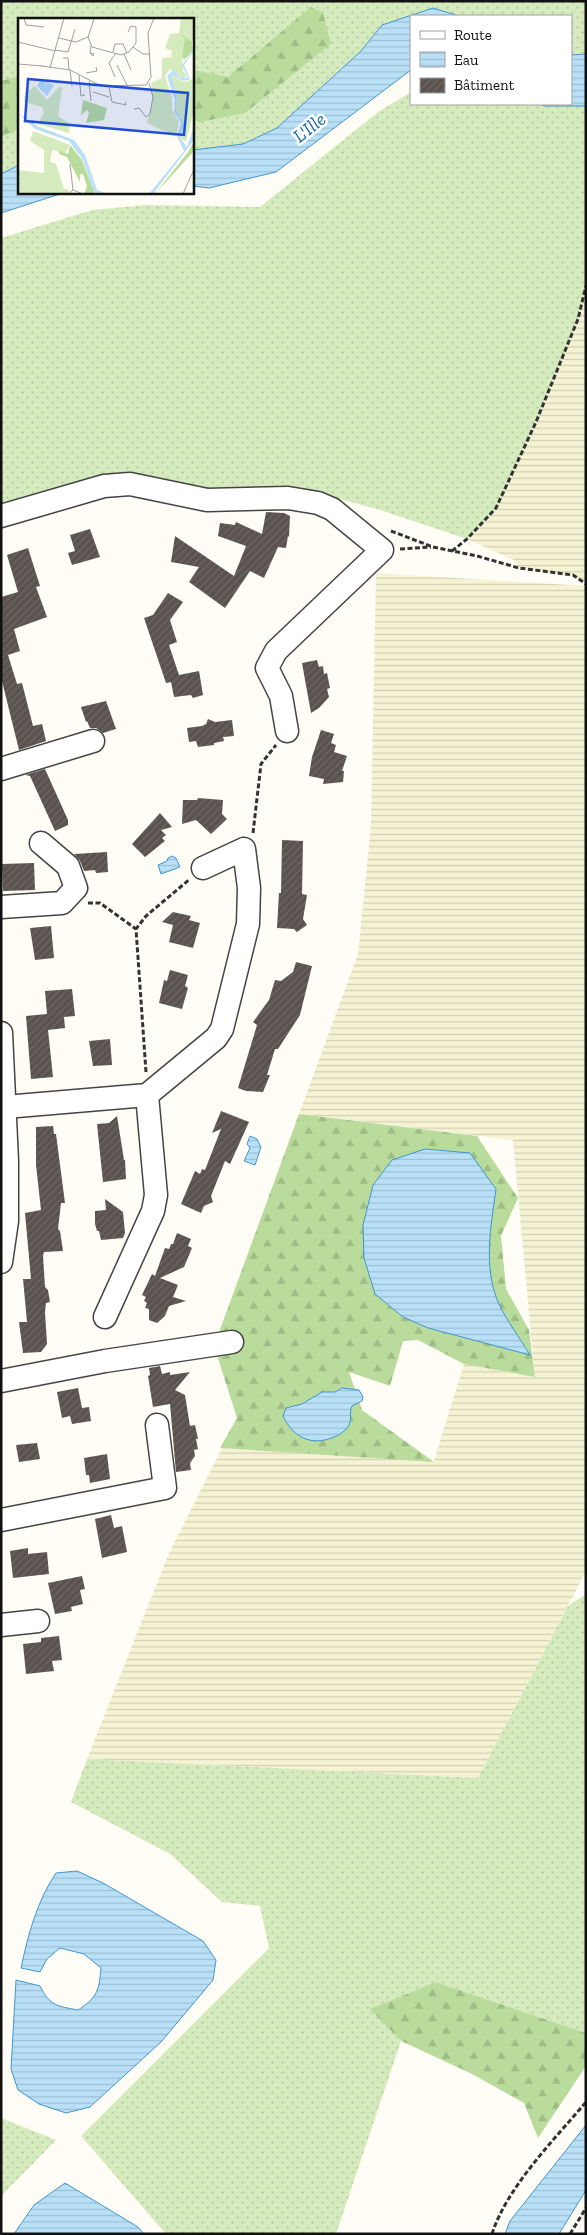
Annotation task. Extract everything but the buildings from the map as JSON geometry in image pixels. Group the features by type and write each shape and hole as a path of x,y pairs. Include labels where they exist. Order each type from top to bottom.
{"street":[{"path":"1,516 104,486 130,484 207,500 288,498 318,503 332,509 384,540 276,651 267,668 281,696 287,730"},
{"path":"1,769 93,741"},
{"path":"1,907 62,902 76,888 68,866 42,843"},
{"path":"5,1107 147,1095 208,1046 222,1029 248,924 249,888 244,849 204,868"},
{"path":"1,1033 5,1107 7,1221 1,1262"},
{"path":"105,1317 153,1211 156,1195 147,1095"},
{"path":"1,1381 105,1361 232,1342"},
{"path":"1,1520 165,1488 157,1425"},
{"path":"1,1625 38,1621"}],"path":[{"path":"452,551 496,508 536,422 578,319 586,286"},
{"path":"384,540 433,547"},
{"path":"384,540 477,556 519,568 572,575 586,584"},
{"path":"244,849 254,831 261,764 287,730"},
{"path":"147,1095 136,929 146,916 204,868"},
{"path":"62,902 100,903 136,929"},
{"path":"492,2234 498,2214 538,2159 586,2102"},
{"path":"570,2234 586,2208"}],"shaded area":[{"path":"586,286 586,584 572,575 519,568 514,560 467,539 496,508 536,422 578,319"},
{"path":"376,573 586,586 586,1571 478,1778 87,1759 169,1553 222,1448 434,1461 464,1364 535,1377 513,1140 299,1114 358,954 371,826"}],"green space":[{"path":"1,1 586,1 586,54 572,55 572,15 456,15 433,8 382,25 365,47 277,128 243,144 194,150 194,18 18,18 18,166 1,174"},
{"path":"311,7 323,13 331,44 245,113 200,122 194,121 194,70 228,77"},
{"path":"18,76 18,129 1,137 1,81"},
{"path":"410,93 410,105 586,106 586,286 578,319 536,422 496,508 467,539 377,509 301,489 185,491 123,473 1,503 1,238 92,210 146,205 260,207 378,112"},
{"path":"299,1114 477,1136 518,1198 501,1236 506,1289 529,1330 535,1377 464,1364 418,1340 403,1341 390,1386 349,1372 362,1410 434,1462 220,1448 237,1418 214,1346"},
{"path":"586,1594 586,2033 436,1982 371,2009 401,2041 336,2234 166,2234 81,2136 269,1948 260,1906 222,1902 170,1854 71,1802 87,1759 478,1778 568,1606"},
{"path":"436,1982 586,2033 586,2066 538,2138 524,2103 472,2074 401,2041 370,2009"},
{"path":"1,2118 56,2140 1,2196"}],"water":[{"path":"433,8 456,15 412,15"},
{"name":"L'Ille","path":"410,16 410,71 276,172 209,188 194,186 194,150 243,144 277,128 361,51 382,25"},
{"path":"586,54 586,106 544,106 542,105 572,105 572,55"},
{"path":"18,166 18,194 60,194 1,213 1,174"},
{"path":"172,856 176,858 180,867 161,874 158,865 167,861"},
{"path":"250,1136 257,1139 261,1147 255,1165 244,1161 250,1148 247,1144"},
{"path":"425,1149 470,1153 496,1189 489,1246 493,1288 501,1309 530,1355 428,1328 403,1317 375,1294 364,1258 363,1225 373,1185 392,1160"},
{"path":"342,1388 359,1390 363,1397 362,1401 352,1406 348,1427 336,1436 318,1441 304,1438 292,1430 283,1416 286,1408 302,1404 322,1392 335,1392"},
{"path":"77,1871 103,1883 203,1941 216,1960 213,1980 161,2042 90,2107 66,2113 39,2104 18,2090 11,2069 16,1980 40,1986 47,1998 55,2004 78,2010 94,1997 98,1988 101,1968 84,1954 60,1948 47,1959 40,1972 21,1968 34,1919 49,1884 56,1873"},
{"path":"586,2125 586,2190 559,2234 505,2234 510,2221"},
{"path":"65,2183 138,2227 144,2234 14,2234 34,2205"}]}
